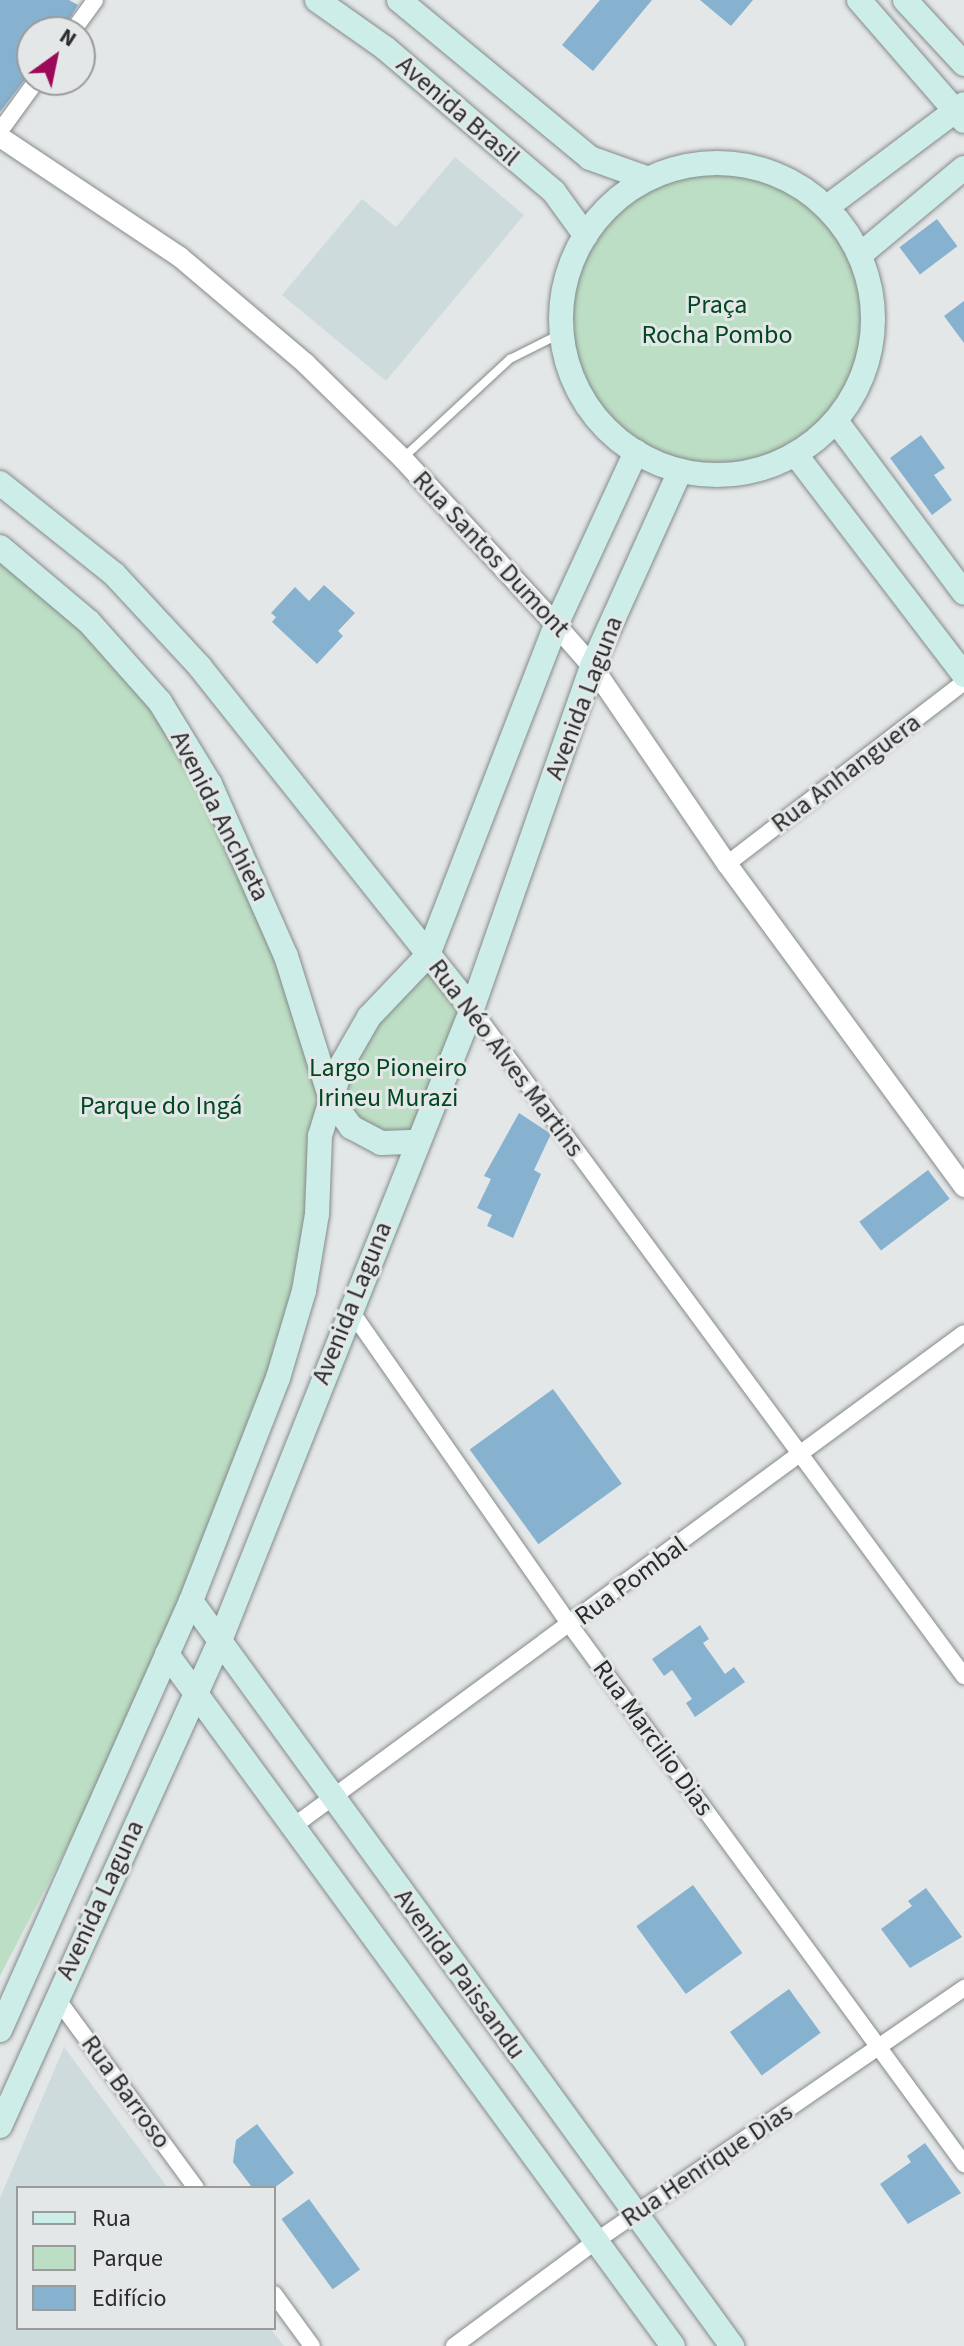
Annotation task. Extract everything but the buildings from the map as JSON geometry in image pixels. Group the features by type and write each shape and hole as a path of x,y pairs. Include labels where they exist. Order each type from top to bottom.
{"main road":[{"name":"Avenida Brasil","path":"317,0 385,48 554,192 586,236"},
{"name":"Avenida Brasil","path":"399,0 590,158 646,178"},
{"path":"827,207 961,112 859,0"},
{"path":"905,0 964,64"},
{"path":"716,164 755,169 792,183 827,207 861,254 870,290 872,339 859,386 836,421 796,455 740,474 680,471 636,452 602,424 574,382 562,333 566,282 586,236 612,201 646,178 716,164"},
{"path":"861,254 964,168"},
{"path":"836,421 964,593"},
{"name":"Avenida Laguna","path":"0,2030 191,1601 278,1378 304,1291 317,1214 320,1136 342,1064 369,1017 428,955 556,625 636,452"},
{"path":"796,455 964,675"},
{"name":"Avenida Laguna","path":"0,2126 55,1996 219,1643 349,1308 472,1009 592,666 680,471"},
{"name":"Rua Néo Alves Martins","path":"0,483 114,574 200,667 472,1009"},
{"name":"Avenida Anchieta","path":"0,547 89,622 160,702 210,784 286,956 331,1100"},
{"path":"331,1100 351,1127 381,1143 417,1142"},
{"name":"Avenida Paissandu","path":"191,1601 732,2346"},
{"name":"Avenida Paissandu","path":"167,1654 197,1690 673,2346"}],"street":[{"path":"0,131 25,96"},
{"name":"Rua Santos Dumont","path":"0,137 180,257 306,364 403,459 556,625 592,666 727,864 964,1187"},
{"name":"Rua Anhanguera","path":"727,864 964,682"},
{"name":"Rua Néo Alves Martins","path":"472,1009 800,1458 964,1676"},
{"name":"Rua Marcilio Dias","path":"349,1308 570,1625 964,2164"},
{"name":"Rua Pombal","path":"295,1825 800,1458 964,1333"},
{"name":"Rua Henrique Dias","path":"454,2346 596,2241 964,1988"},
{"name":"Rua Barroso","path":"55,1996 195,2186"},
{"path":"276,2297 312,2346"}],"lane":[{"path":"403,459 510,359 562,333"}],"shaded area":[{"path":"455,157 524,215 386,381 282,295 362,199 396,227"},
{"path":"64,2047 167,2186 16,2186 16,2330 272,2330 284,2346 0,2346 0,2198"}],"green space":[{"name":"Praça Rocha Pombo","path":"702,164 732,164 777,175 816,199 837,220 861,259 870,289 870,349 861,379 827,429 777,463 747,472 702,474 657,463 618,439 597,418 573,379 568,364 562,334 562,304 573,259 597,220 618,199 657,175 672,170"},
{"name":"Parque do Ingá","path":"0,547 89,622 210,784 330,1098 342,1064 428,955 472,1009 417,1142 381,1143 332,1101 304,1291 167,1654 0,1976"}],"park label":[{"name":"Largo Pioneiro Irineu Murazi","path":"388,1083"}]}
